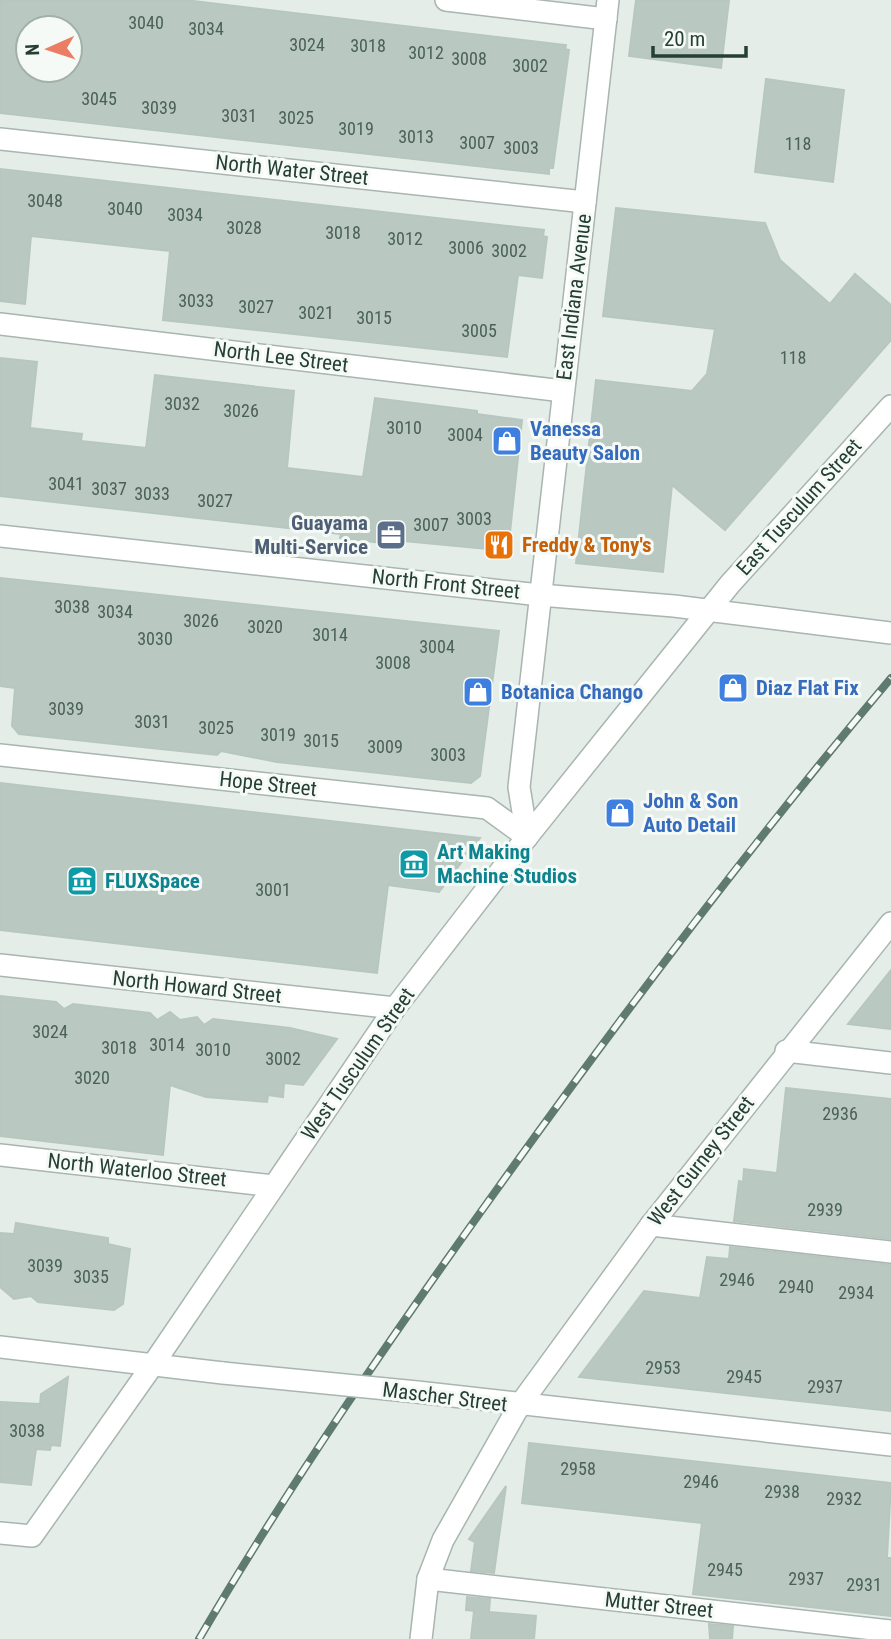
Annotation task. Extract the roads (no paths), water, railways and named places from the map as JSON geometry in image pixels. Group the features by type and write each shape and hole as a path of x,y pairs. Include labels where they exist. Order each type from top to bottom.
{"street":[{"path":"446,0 607,9"},
{"name":"East Indiana Avenue","path":"527,836 519,787 607,9"},
{"name":"North Water Street","path":"0,139 585,202"},
{"name":"North Lee Street","path":"0,324 562,391"},
{"name":"East Tusculum Street","path":"711,611 776,530 891,406"},
{"name":"North Front Street","path":"0,536 540,595 810,621 891,633"},
{"name":"West Tusculum Street","path":"0,1533 32,1536 155,1363 395,1008 527,836 711,611"},
{"name":"Hope Street","path":"0,755 487,807 527,836"},
{"name":"West Gurney Street","path":"421,1639 428,1579 443,1539 519,1406 651,1225 786,1051 891,923"},
{"name":"North Howard Street","path":"0,965 395,1008"},
{"path":"786,1051 891,1063"},
{"name":"North Waterloo Street","path":"0,1155 274,1186"},
{"path":"651,1225 891,1252"},
{"name":"Mascher Street","path":"0,1347 891,1446"},
{"name":"Mutter Street","path":"428,1579 891,1631"}],"railway":[{"path":"199,1639 342,1412 495,1192 688,931 891,678"}],"place":[{"name":"Vanessa Beauty Salon","path":"507,441"},
{"name":"Guayama Multi-Service","path":"391,535"},
{"name":"Freddy & Tony's","path":"499,545"},
{"name":"Diaz Flat Fix","path":"733,688"},
{"name":"Botanica Chango","path":"478,692"},
{"name":"John & Son Auto Detail","path":"620,813"},
{"name":"Art Making Machine Studios","path":"414,864"},
{"name":"FLUXSpace","path":"82,881"}]}
